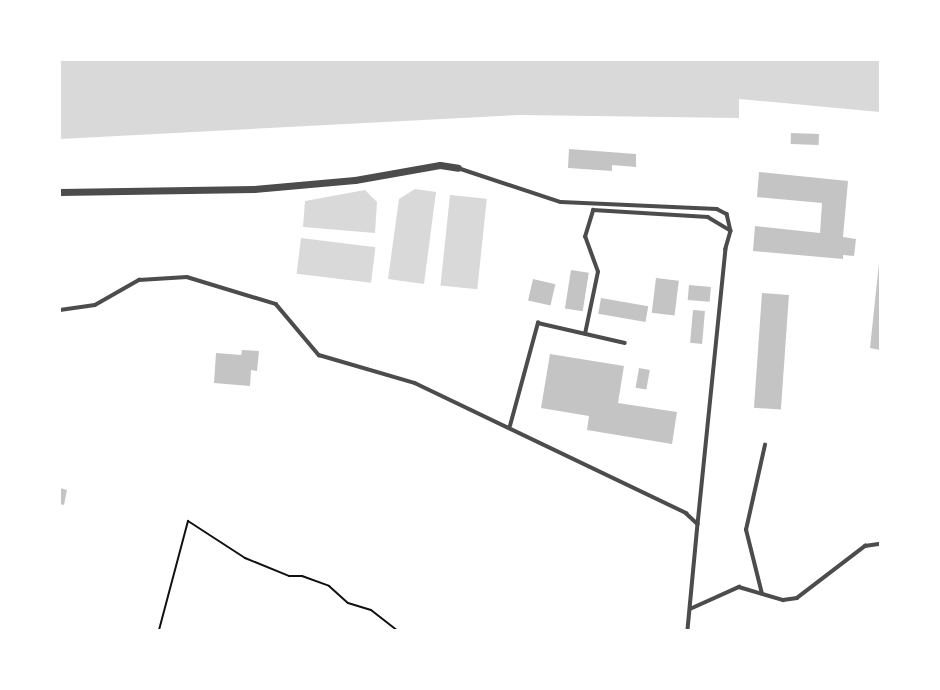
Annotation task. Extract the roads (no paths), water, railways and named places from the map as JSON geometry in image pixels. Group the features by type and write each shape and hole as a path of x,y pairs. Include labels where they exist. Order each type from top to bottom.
{"street":[{"path":"60,192 254,189 355,180 440,165 458,168"}],"lane":[{"path":"458,168 561,202 717,209 727,214 732,231 726,249 688,631"},
{"path":"585,334 598,272 585,237 593,210 708,217 732,231"},
{"path":"60,310 95,305 139,280 187,277 276,304 319,355 415,383 510,426 686,513 698,524"},
{"path":"510,426 538,323 625,344"},
{"path":"762,594 746,530 765,445"},
{"path":"690,609 739,587 783,600 797,598 865,546 880,544"}]}
